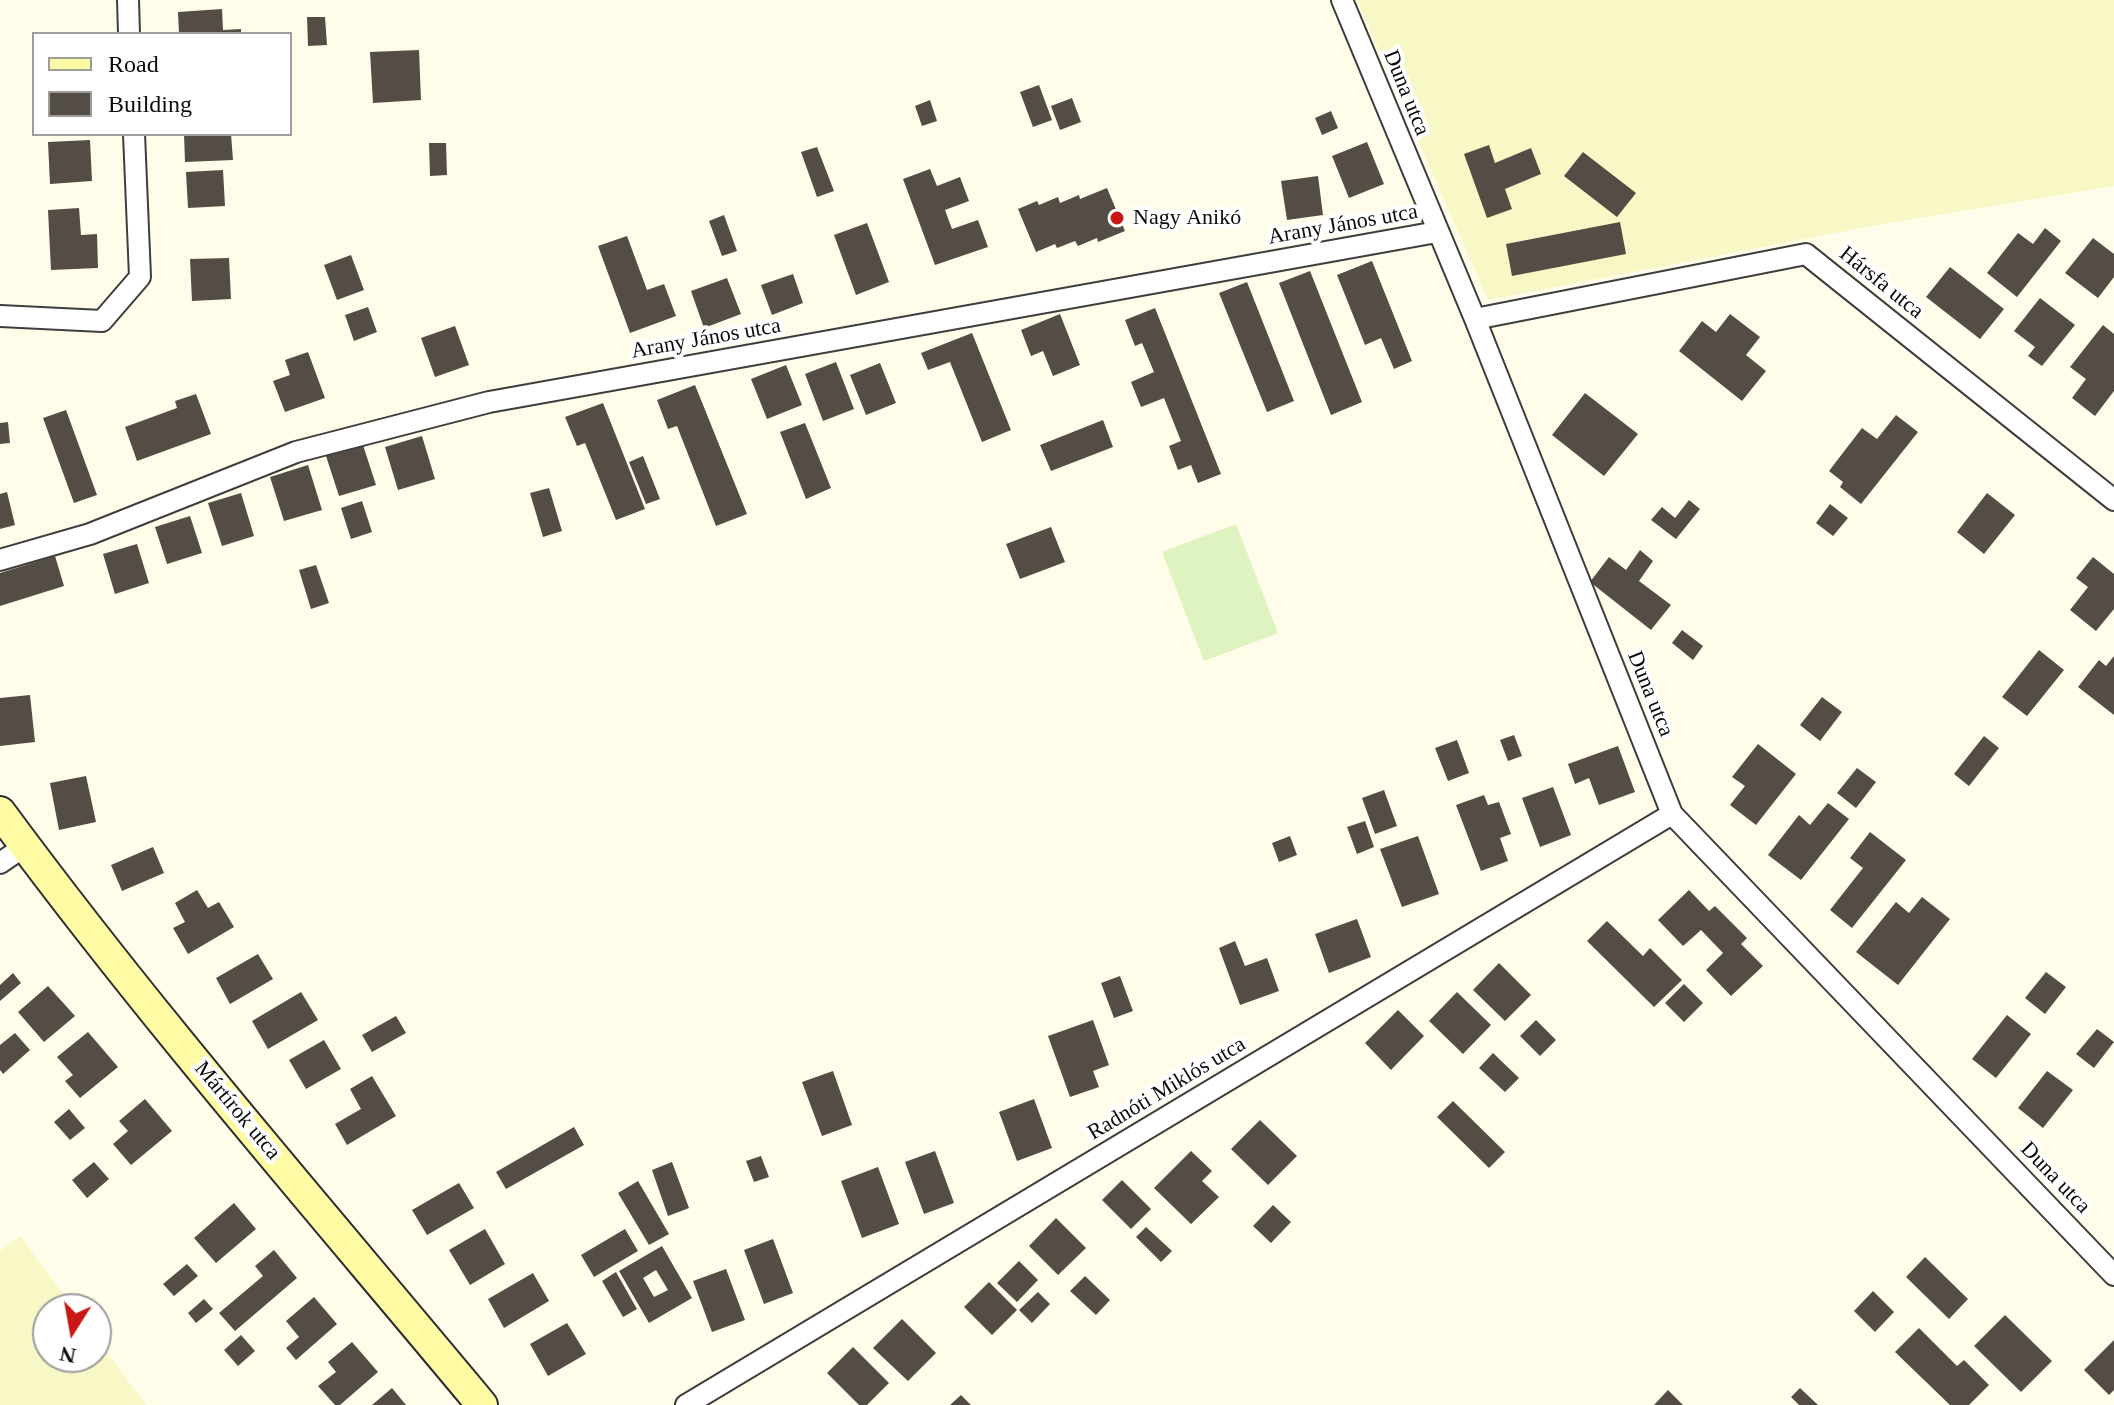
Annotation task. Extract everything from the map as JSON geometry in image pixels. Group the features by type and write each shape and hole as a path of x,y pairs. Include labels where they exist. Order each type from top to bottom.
{"main road":[{"name":"Mártírok utca","path":"0,812 175,1036 482,1405"}],"street":[{"path":"128,0 129,32"},
{"name":"Duna utca","path":"1342,0 1475,319 1672,814 2114,1275"},
{"path":"0,316 102,321 140,277 134,136"},
{"name":"Arany János utca","path":"0,560 90,534 296,452 489,402 1437,232"},
{"name":"Hársfa utca","path":"1475,319 1806,254 2114,500"},
{"name":"Radnóti Miklós utca","path":"686,1405 1672,814"},
{"path":"0,863 25,846"}],"green space":[{"path":"1357,0 2114,0 2114,186 1887,223 1488,300"},
{"path":"1236,524 1278,633 1204,661 1162,552"},
{"path":"20,1236 62,1293 32,1293 32,1373 112,1373 112,1359 146,1405 0,1405 0,1251"}],"building":[{"path":"222,9 223,30 241,29 241,32 179,32 178,12"},
{"path":"307,17 325,17 327,45 308,46"},
{"path":"419,50 421,100 373,103 370,52"},
{"path":"1039,85 1052,120 1033,127 1020,92"},
{"path":"1072,98 1081,122 1060,130 1051,106"},
{"path":"930,100 937,121 922,126 915,106"},
{"path":"1331,111 1338,128 1322,135 1315,118"},
{"path":"184,136 231,136 233,160 185,162"},
{"path":"90,140 92,181 50,184 48,142"},
{"path":"1367,142 1384,184 1349,198 1332,156"},
{"path":"429,143 446,143 447,175 430,176"},
{"path":"1489,145 1495,163 1531,148 1541,174 1505,189 1512,209 1487,218 1464,154"},
{"path":"817,147 834,191 817,197 801,152"},
{"path":"1583,152 1636,193 1617,217 1564,176"},
{"path":"930,169 937,186 960,177 969,201 945,210 952,229 978,220 988,247 935,265 903,179"},
{"path":"223,170 225,206 188,208 186,172"},
{"path":"1318,176 1323,215 1287,220 1281,181"},
{"path":"1107,188 1125,231 1098,242 1097,238 1078,246 1075,241 1057,248 1055,244 1036,252 1018,209 1058,197 1060,203 1079,195 1080,199"},
{"path":"79,208 81,235 97,234 98,268 51,270 48,210"},
{"path":"724,215 737,251 722,256 709,221"},
{"path":"1620,222 1626,254 1512,276 1506,244"},
{"path":"867,223 889,282 856,295 834,235"},
{"path":"2045,228 2061,241 2017,297 1987,273 2018,233 2033,244"},
{"path":"627,236 647,290 664,284 676,316 630,333 598,246"},
{"path":"2093,238 2114,254 2114,277 2098,298 2065,273"},
{"path":"351,255 364,290 337,300 324,265"},
{"path":"229,258 231,299 192,301 190,259"},
{"path":"1372,261 1412,361 1394,369 1381,338 1365,345 1337,275"},
{"path":"1950,267 2004,309 1980,339 1926,297"},
{"path":"1310,271 1362,402 1331,415 1279,283"},
{"path":"793,274 803,303 772,315 761,285"},
{"path":"727,278 741,314 704,328 691,291"},
{"path":"1247,282 1294,401 1267,412 1219,293"},
{"path":"2040,298 2075,325 2042,366 2028,356 2035,347 2014,331"},
{"path":"368,307 377,332 354,341 345,315"},
{"path":"1155,308 1221,474 1198,483 1191,465 1178,470 1169,446 1181,441 1164,398 1141,407 1131,382 1154,372 1142,343 1135,346 1125,320"},
{"path":"1060,314 1080,365 1053,376 1043,351 1031,356 1021,330"},
{"path":"1730,314 1760,337 1746,355 1766,371 1742,401 1679,351 1702,321 1716,332"},
{"path":"2103,325 2114,334 2114,391 2095,416 2072,398 2086,379 2070,367"},
{"path":"455,326 469,365 435,377 421,338"},
{"path":"972,333 1011,430 982,442 950,362 928,370 921,353"},
{"path":"308,352 325,398 285,412 273,381 290,375 285,360"},
{"path":"836,362 854,409 823,421 805,374"},
{"path":"880,363 896,403 866,415 850,375"},
{"path":"786,365 802,405 767,419 751,379"},
{"path":"695,385 747,514 716,526 677,426 668,429 657,400"},
{"path":"1585,393 1638,434 1604,476 1552,435"},
{"path":"196,394 211,434 137,461 125,427 177,408 175,401"},
{"path":"603,403 645,509 616,520 585,443 577,446 565,417"},
{"path":"66,410 97,495 74,503 43,418"},
{"path":"1896,415 1918,432 1861,504 1840,487 1843,482 1829,471 1862,428 1877,439"},
{"path":"1103,420 1113,447 1051,471 1040,445"},
{"path":"8,422 10,443 0,444 0,423"},
{"path":"805,423 831,488 806,499 780,432"},
{"path":"422,436 435,479 398,490 385,447"},
{"path":"363,445 376,485 339,496 326,456"},
{"path":"643,456 660,499 646,504 629,462"},
{"path":"308,465 322,510 284,521 270,477"},
{"path":"549,488 562,531 543,537 530,493"},
{"path":"7,492 15,525 0,529 0,494"},
{"path":"241,493 254,536 222,546 208,503"},
{"path":"1987,493 2015,515 1984,554 1957,532"},
{"path":"1689,500 1700,509 1676,539 1651,520 1662,507 1675,518"},
{"path":"362,501 372,532 351,539 341,508"},
{"path":"1830,504 1848,518 1833,536 1816,523"},
{"path":"190,516 202,553 167,564 155,527"},
{"path":"1051,527 1065,562 1020,579 1006,544"},
{"path":"137,544 149,583 115,594 103,554"},
{"path":"1640,550 1653,561 1639,581 1671,605 1651,630 1590,582 1609,557 1626,570"},
{"path":"55,556 64,586 0,606 0,573"},
{"path":"2093,557 2114,574 2114,609 2096,631 2070,610 2088,587 2076,578"},
{"path":"316,565 329,603 311,609 299,570"},
{"path":"1682,630 1703,646 1693,660 1672,643"},
{"path":"2039,650 2064,670 2027,716 2002,697"},
{"path":"2114,656 2114,715 2078,687 2099,660 2106,666"},
{"path":"30,695 35,742 0,746 0,698"},
{"path":"1822,697 1842,712 1820,741 1800,725"},
{"path":"1514,735 1522,756 1508,761 1500,740"},
{"path":"1984,736 1999,748 1969,786 1954,774"},
{"path":"1457,740 1469,773 1448,781 1435,748"},
{"path":"1758,744 1796,774 1756,825 1730,805 1745,786 1732,777"},
{"path":"1618,746 1635,792 1599,805 1589,778 1575,784 1568,764"},
{"path":"1857,768 1876,782 1856,808 1837,793"},
{"path":"86,776 96,822 59,830 50,783"},
{"path":"1553,787 1571,835 1540,847 1522,798"},
{"path":"1384,790 1397,826 1375,834 1362,798"},
{"path":"1484,795 1488,805 1499,802 1511,834 1500,838 1508,861 1481,871 1456,805"},
{"path":"1828,803 1849,819 1801,880 1768,855 1799,815 1810,825"},
{"path":"1365,821 1374,847 1357,854 1347,827"},
{"path":"1870,832 1906,860 1852,928 1830,910 1863,868 1850,858"},
{"path":"1290,836 1297,855 1279,862 1272,843"},
{"path":"1418,836 1439,894 1402,907 1380,849"},
{"path":"153,847 164,873 122,891 111,865"},
{"path":"197,890 208,908 219,902 234,927 188,954 173,928 185,922 175,903"},
{"path":"1689,890 1709,911 1715,906 1747,938 1741,944 1763,966 1731,996 1706,970 1723,953 1701,930 1683,946 1658,920"},
{"path":"1922,897 1950,919 1898,985 1856,952 1896,902 1909,913"},
{"path":"1357,919 1371,957 1329,973 1315,934"},
{"path":"1607,921 1643,956 1650,948 1682,980 1654,1007 1587,941"},
{"path":"1235,941 1245,966 1267,958 1279,991 1240,1005 1219,948"},
{"path":"258,954 273,979 230,1004 216,978"},
{"path":"1499,963 1531,995 1505,1021 1473,990"},
{"path":"2046,972 2066,987 2045,1014 2025,998"},
{"path":"13,973 21,983 0,1001 0,985"},
{"path":"1120,976 1133,1011 1114,1018 1101,983"},
{"path":"1684,984 1703,1003 1684,1022 1665,1003"},
{"path":"48,986 75,1016 44,1042 18,1012"},
{"path":"301,992 318,1020 268,1049 252,1021"},
{"path":"1457,992 1491,1025 1463,1054 1429,1021"},
{"path":"1398,1010 1424,1036 1391,1070 1365,1043"},
{"path":"2007,1015 2031,1034 1996,1078 1972,1059"},
{"path":"396,1016 406,1033 372,1052 362,1035"},
{"path":"1093,1020 1109,1065 1093,1071 1099,1087 1070,1097 1048,1036"},
{"path":"1536,1020 1556,1040 1540,1056 1520,1036"},
{"path":"2097,1029 2114,1042 2094,1068 2076,1054"},
{"path":"88,1032 118,1067 80,1098 65,1081 73,1075 57,1057"},
{"path":"15,1033 30,1050 3,1074 0,1070 0,1045"},
{"path":"324,1040 341,1069 306,1089 289,1060"},
{"path":"1493,1053 1519,1078 1505,1092 1479,1068"},
{"path":"833,1071 852,1125 822,1136 802,1082"},
{"path":"2047,1071 2073,1090 2043,1128 2018,1108"},
{"path":"372,1076 396,1116 347,1145 335,1124 361,1109 350,1089"},
{"path":"145,1099 172,1131 131,1165 113,1144 128,1131 119,1121"},
{"path":"1034,1099 1052,1148 1017,1161 999,1112"},
{"path":"1453,1101 1505,1152 1489,1168 1437,1117"},
{"path":"69,1109 85,1128 70,1140 54,1122"},
{"path":"1260,1120 1297,1156 1268,1185 1231,1149"},
{"path":"574,1127 584,1145 506,1189 496,1172"},
{"path":"935,1151 954,1203 924,1214 905,1162"},
{"path":"1191,1151 1212,1171 1202,1181 1219,1197 1191,1224 1154,1188"},
{"path":"761,1156 769,1177 754,1182 746,1161"},
{"path":"94,1162 109,1179 87,1198 72,1180"},
{"path":"672,1162 689,1208 668,1216 652,1170"},
{"path":"878,1167 899,1224 862,1238 841,1181"},
{"path":"1122,1180 1151,1209 1131,1229 1102,1200"},
{"path":"638,1181 669,1234 649,1245 618,1193"},
{"path":"459,1183 474,1208 427,1235 412,1210"},
{"path":"234,1203 256,1229 216,1263 194,1238"},
{"path":"1273,1205 1291,1222 1271,1243 1253,1226"},
{"path":"1056,1218 1086,1248 1058,1275 1029,1246"},
{"path":"1146,1227 1172,1251 1161,1262 1136,1237"},
{"path":"485,1229 505,1264 470,1285 449,1250"},
{"path":"625,1229 638,1251 594,1277 581,1255"},
{"path":"773,1239 793,1293 764,1304 744,1250"},
{"path":"662,1246 692,1298 649,1323 619,1271","holes":["656,1270 668,1290 654,1297 643,1278"]},
{"path":"274,1250 297,1278 235,1331 219,1313 263,1276 255,1266"},
{"path":"1925,1257 1968,1299 1949,1319 1906,1277"},
{"path":"1019,1261 1038,1280 1017,1302 997,1283"},
{"path":"187,1264 198,1276 174,1296 163,1284"},
{"path":"726,1269 745,1320 712,1332 693,1281"},
{"path":"616,1272 637,1309 623,1317 602,1281"},
{"path":"533,1273 549,1301 504,1328 488,1299"},
{"path":"1085,1276 1110,1300 1096,1315 1070,1291"},
{"path":"989,1282 1017,1310 992,1335 964,1307"},
{"path":"1873,1291 1894,1312 1875,1332 1854,1311"},
{"path":"1038,1292 1050,1304 1032,1323 1019,1310"},
{"path":"314,1297 337,1324 296,1360 286,1348 299,1337 286,1321"},
{"path":"204,1299 213,1309 196,1323 188,1313"},
{"path":"2005,1315 2052,1361 2021,1392 1974,1346"},
{"path":"902,1319 936,1353 908,1381 873,1348"},
{"path":"567,1323 586,1354 548,1376 530,1344"},
{"path":"1919,1328 1957,1366 1964,1360 1989,1385 1969,1405 1950,1405 1895,1352"},
{"path":"241,1335 255,1351 238,1366 224,1350"},
{"path":"2114,1340 2114,1390 2109,1395 2084,1370"},
{"path":"352,1342 378,1372 340,1405 335,1405 318,1386 336,1372 328,1362"},
{"path":"853,1347 889,1383 867,1405 859,1405 827,1373"},
{"path":"392,1388 406,1405 372,1405"},
{"path":"1800,1388 1818,1405 1799,1405 1791,1397"},
{"path":"1668,1390 1683,1405 1654,1405"},
{"path":"961,1395 971,1405 950,1405"}],"place":[{"name":"Nagy Anikó","path":"1117,218"}]}
